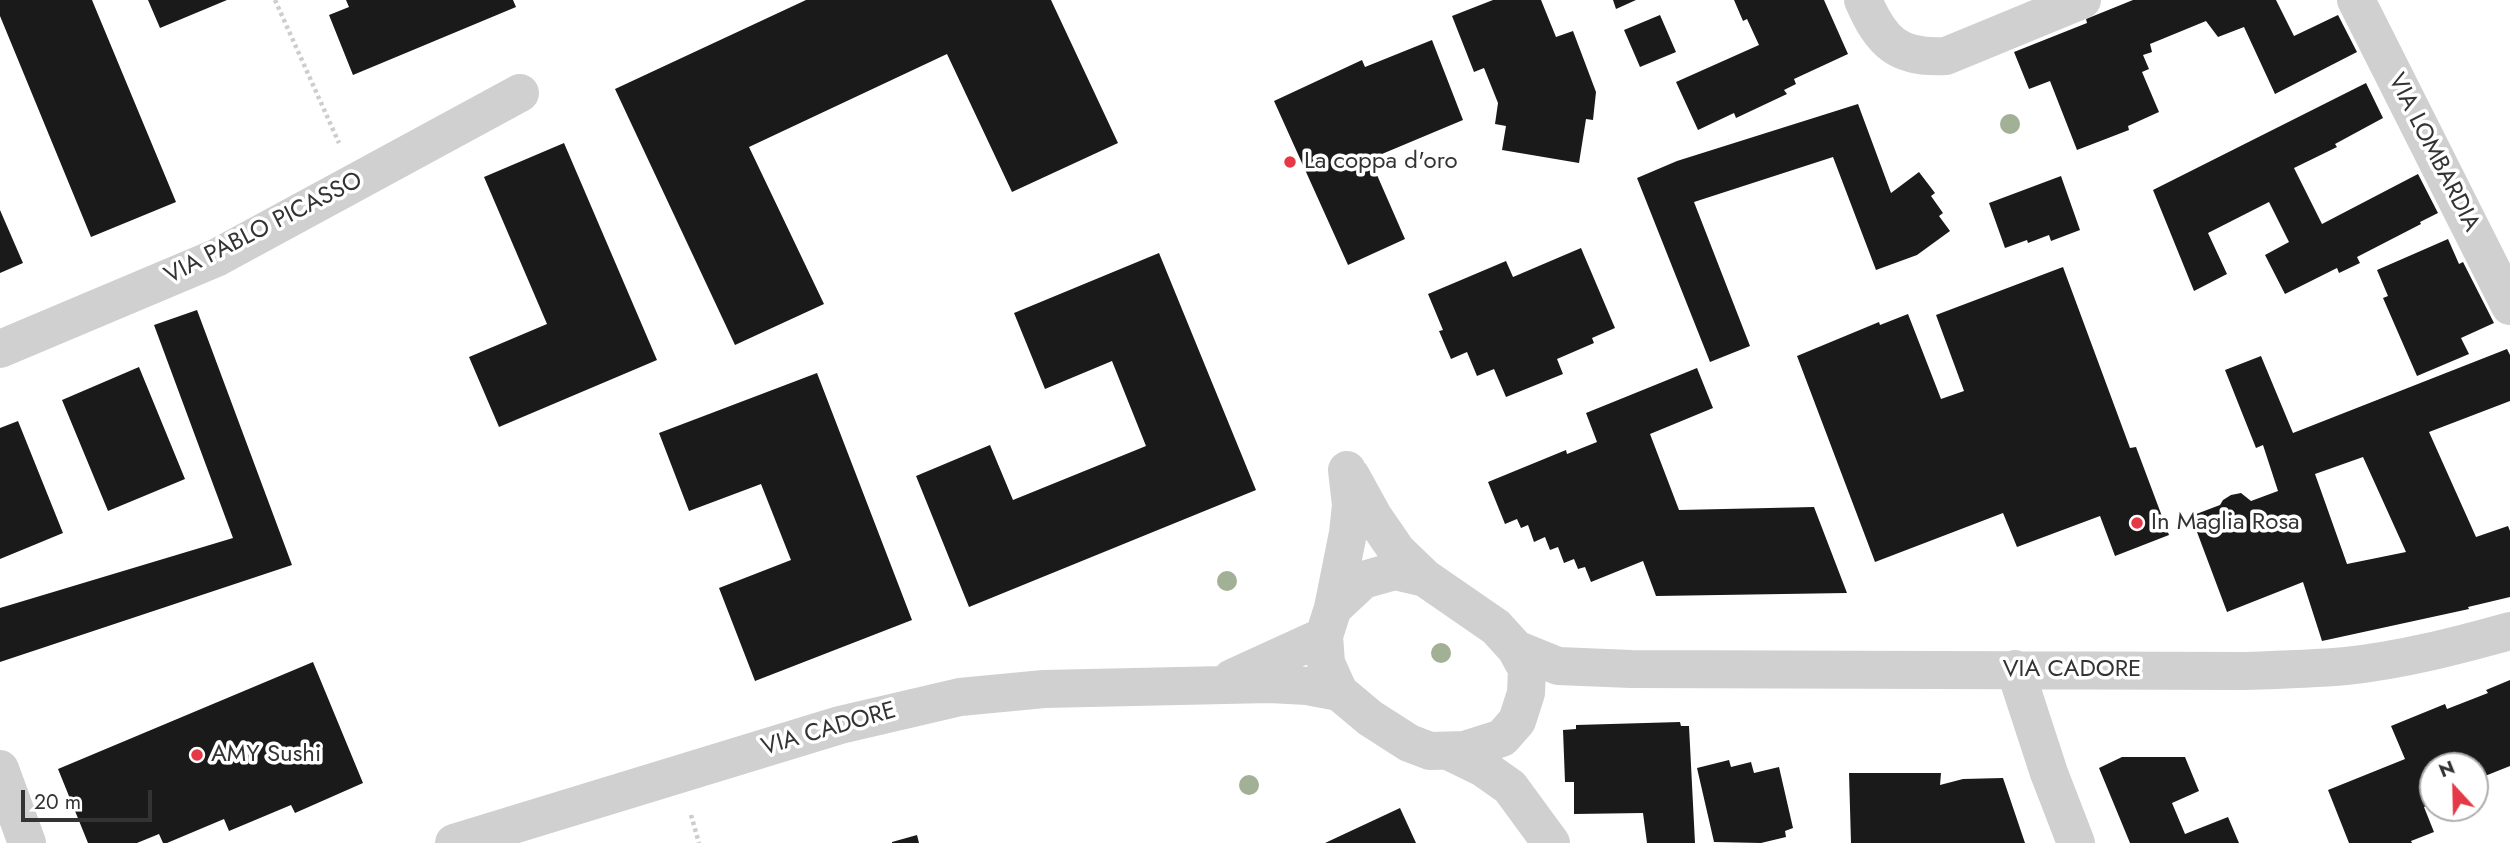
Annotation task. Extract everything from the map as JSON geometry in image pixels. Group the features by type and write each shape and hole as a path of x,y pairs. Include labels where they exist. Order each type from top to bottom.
{"street":[{"path":"1863,0 1874,24 1886,41 1905,52 1924,58 1946,56 2082,0"},
{"name":"VIA LOMBARDIA","path":"2356,0 2510,306"},
{"name":"VIA PABLO PICASSO","path":"0,349 216,258 520,93"},
{"path":"1520,712 1502,738 1464,750 1430,751 1409,743 1370,718 1339,692 1326,663 1328,622 1348,533 1351,505 1348,470 1373,516 1397,551 1425,578 1496,627 1516,649 1527,669 1517,748 1523,774 1553,843"},
{"path":"1328,622 1363,580 1395,570 1425,578"},
{"name":"VIA CADORE","path":"1217,685 1328,622"},
{"name":"VIA CADORE","path":"1516,649 1558,666 1631,669 2243,671 2327,667 2416,654 2510,631"},
{"name":"VIA CADORE","path":"1520,712 1573,679 1631,669"},
{"path":"2015,669 2049,773 2076,843"},
{"name":"VIA CADORE","path":"454,843 840,725 960,696 1044,690 1270,684 1307,686 1339,692"},
{"path":"1448,751 1483,768 1510,787 1553,843"},
{"path":"0,769 27,843"}],"path":[{"path":"275,0 356,182"},
{"path":"689,808 699,843"}],"building":[{"path":"0,0 92,0 176,202 91,237 0,16"},
{"path":"148,0 227,0 160,28"},
{"path":"346,0 513,0 516,7 353,75 329,15 349,7"},
{"path":"806,0 1051,0 1118,143 1012,192 947,54 749,147 824,304 735,345 615,89"},
{"path":"1493,0 1541,0 1556,37 1573,31 1596,92 1593,120 1586,119 1579,163 1502,150 1506,126 1495,124 1498,103 1484,68 1474,72 1452,16"},
{"path":"1613,0 1636,0 1616,9"},
{"path":"1734,0 1824,0 1848,54 1794,79 1796,84 1784,90 1787,94 1736,118 1734,113 1698,130 1676,82 1759,45 1747,19 1743,21"},
{"path":"2133,0 2276,0 2294,36 2338,15 2357,52 2275,94 2244,27 2218,37 2206,21 2150,44 2152,52 2143,55 2149,69 2142,72 2159,112 2128,126 2129,130 2077,150 2050,81 2029,89 2014,52 2087,23 2086,19"},
{"path":"1660,15 1676,52 1640,67 1624,30"},
{"path":"1432,40 1463,120 1370,159 1405,239 1348,265 1274,101 1362,60 1365,67"},
{"path":"2366,83 2383,118 2335,144 2337,147 2294,168 2322,224 2418,174 2438,213 2357,257 2360,263 2339,273 2337,268 2285,294 2265,255 2289,242 2269,202 2208,233 2227,274 2194,291 2153,190"},
{"path":"1858,104 1891,193 1919,172 1935,193 1931,196 1943,213 1939,216 1950,231 1917,255 1876,270 1833,157 1694,202 1750,346 1710,362 1637,178 1677,161"},
{"path":"564,143 657,360 499,427 469,357 547,324 484,177"},
{"path":"2061,176 2080,230 2051,241 2049,235 2005,248 1989,203"},
{"path":"0,210 23,263 0,273"},
{"path":"2448,239 2459,264 2463,262 2494,323 2461,338 2469,354 2417,376 2383,298 2388,296 2377,270"},
{"path":"1581,248 1615,328 1592,338 1594,343 1557,359 1563,374 1506,397 1494,369 1477,376 1467,352 1451,359 1439,331 1443,330 1428,294 1506,261 1513,277"},
{"path":"1159,253 1256,490 969,607 916,476 990,445 1013,500 1146,446 1112,361 1045,389 1014,313"},
{"path":"2063,267 2130,448 2136,447 2169,535 2115,556 2100,516 2017,547 2003,513 1875,562 1797,356 1879,322 1880,325 1908,314 1941,399 1964,391 1936,315"},
{"path":"197,310 292,565 0,662 0,608 233,538 154,325"},
{"path":"2507,349 2510,355 2510,401 2429,432 2476,537 2508,526 2510,597 2468,607 2469,609 2322,641 2303,582 2227,612 2191,516 2220,505 2231,495 2241,493 2251,501 2278,491 2263,445 2256,448 2225,370 2261,356 2293,433","holes":["2363,457 2406,552 2347,564 2315,474"]},
{"path":"139,367 185,479 108,511 62,400"},
{"path":"1697,368 1713,408 1650,434 1679,510 1814,507 1847,593 1656,596 1643,561 1591,582 1585,567 1578,569 1574,559 1564,563 1558,547 1550,550 1545,537 1534,542 1528,525 1521,528 1517,519 1505,524 1488,482 1566,450 1567,454 1597,442 1586,413"},
{"path":"817,373 912,620 755,681 719,588 791,560 761,484 689,511 659,433"},
{"path":"18,421 63,533 0,559 0,428"},
{"path":"313,662 363,783 295,813 291,805 229,831 224,819 167,843 163,843 159,834 137,843 88,843 58,769"},
{"path":"2510,680 2510,766 2489,774 2489,752 2419,752 2419,822 2430,822 2434,832 2411,841 2412,843 2349,843 2328,790 2405,759 2391,726 2445,704 2447,709 2488,693 2486,690"},
{"path":"1680,722 1681,726 1689,726 1695,843 1647,843 1643,813 1574,814 1574,782 1565,782 1563,730 1576,729 1576,725"},
{"path":"2122,757 2185,757 2199,791 2172,803 2185,834 2228,817 2239,843 2130,843 2099,768"},
{"path":"1729,760 1731,767 1751,762 1754,773 1779,767 1793,828 1785,831 1786,837 1761,843 1714,842 1697,768"},
{"path":"1849,773 1941,773 1940,785 1963,779 2003,778 2025,843 1851,843"},
{"path":"1400,808 1416,843 1325,843"},
{"path":"917,835 919,843 892,843 892,842"}],"place":[{"name":"La coppa d'oro","path":"1290,162"},
{"name":"In Maglia Rosa","path":"2137,523"},
{"name":"AMY Sushi","path":"197,755"}]}
